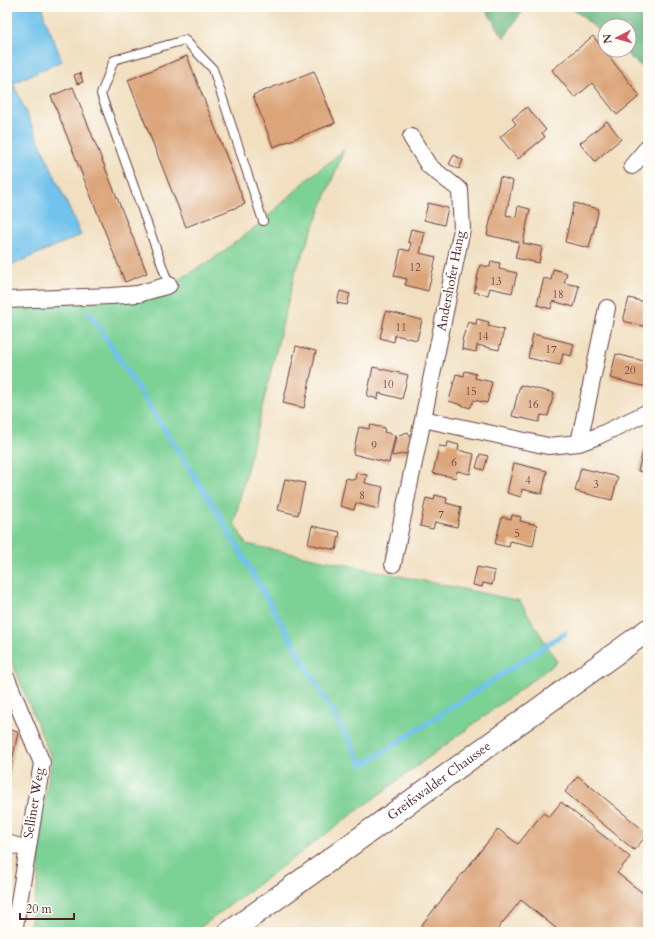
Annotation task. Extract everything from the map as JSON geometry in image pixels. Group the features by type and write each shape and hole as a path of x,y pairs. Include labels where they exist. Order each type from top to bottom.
{"main road":[{"name":"Greifswalder Chaussee","path":"230,932 648,630"}],"street":[{"name":"Andershofer Hang","path":"393,564 462,229 460,190 429,166 411,137"},
{"path":"632,166 648,147"},
{"path":"7,300 138,294 169,285"},
{"path":"579,443 607,308"},
{"path":"423,419 548,446 579,443 598,436 648,412"},
{"name":"Selliner Weg","path":"7,679 42,763 14,932"},
{"path":"7,843 27,849"}],"lane":[{"path":"169,285 101,94 114,60 185,40 213,69 263,221"}],"green space":[{"path":"484,7 525,7 504,38"},
{"path":"571,7 648,7 648,72 631,58 637,58 637,18 597,18 597,29"},
{"path":"344,150 295,273 234,523 246,544 520,601 557,662 194,932 29,932 38,882 41,817 52,760 7,650 7,300 169,285 212,260 263,221 308,179"}],"water":[{"path":"7,7 43,7 44,16 62,61 13,83 81,235 7,267"}],"building":[{"path":"593,36 597,41 597,58 610,58 640,96 617,115 592,83 575,98 552,70"},
{"path":"187,56 245,204 186,227 128,80"},
{"path":"314,71 335,123 273,147 253,95"},
{"path":"80,73 83,82 77,84 74,75"},
{"path":"73,87 147,273 125,282 51,96"},
{"path":"527,107 546,130 542,133 545,137 518,159 500,137 516,124 512,119"},
{"path":"607,121 621,139 595,161 580,143"},
{"path":"454,155 463,160 459,169 449,164"},
{"path":"500,177 513,181 506,215 516,217 518,206 530,209 523,243 542,247 539,263 515,258 519,242 487,235"},
{"path":"428,203 448,208 444,225 424,220"},
{"path":"574,203 599,209 589,248 565,242"},
{"path":"411,229 425,232 420,253 436,257 428,291 405,285 407,279 394,276 401,249 410,251 411,243 408,242"},
{"path":"491,261 500,263 499,269 517,273 512,293 490,288 488,295 474,292 480,265 490,267"},
{"path":"553,269 567,273 564,283 579,286 574,307 553,301 551,309 537,305 544,278 551,280"},
{"path":"340,291 350,294 347,305 337,303"},
{"path":"648,292 648,327 623,321 629,298 645,302"},
{"path":"386,311 422,320 417,340 395,335 394,342 380,338"},
{"path":"477,319 489,322 488,326 504,330 499,350 477,345 476,352 462,349 462,340 468,322 476,324"},
{"path":"533,334 574,344 571,356 563,354 560,365 528,358"},
{"path":"296,346 316,351 304,408 283,403"},
{"path":"616,354 648,362 647,387 610,378"},
{"path":"373,367 408,375 402,399 379,393 378,399 367,396"},
{"path":"465,371 476,374 475,378 492,382 487,403 474,400 470,408 449,401 456,374 464,376"},
{"path":"520,385 554,393 548,416 541,415 539,422 512,416"},
{"path":"370,425 385,428 384,432 395,435 389,463 353,454 359,427 369,429"},
{"path":"408,432 411,439 408,453 392,456 396,436"},
{"path":"448,442 459,445 458,450 474,454 470,474 457,471 456,478 433,473 439,446 447,447"},
{"path":"644,447 648,448 648,473 638,471"},
{"path":"480,454 488,456 484,470 476,468"},
{"path":"514,463 547,471 542,494 522,489 521,497 507,493"},
{"path":"581,468 618,477 612,500 575,491"},
{"path":"356,473 367,475 365,483 383,487 378,509 356,503 354,510 340,506 346,478 355,480"},
{"path":"285,479 305,483 298,515 278,510"},
{"path":"435,495 447,498 446,503 461,507 457,527 435,522 433,529 420,526 426,498 434,500"},
{"path":"512,515 521,517 520,521 537,525 533,546 510,541 509,547 495,544 502,517 511,519"},
{"path":"312,526 340,532 336,550 308,544"},
{"path":"477,567 495,571 492,585 483,583 482,587 473,585"},
{"path":"7,729 18,732 9,776 7,776"},
{"path":"578,776 648,834 634,850 565,792"},
{"path":"561,802 630,857 617,873 648,897 648,932 561,932 521,900 495,932 416,932 498,829 518,844 543,813 549,817"}],"waterway":[{"path":"89,312 218,513 363,765 565,633"}]}
